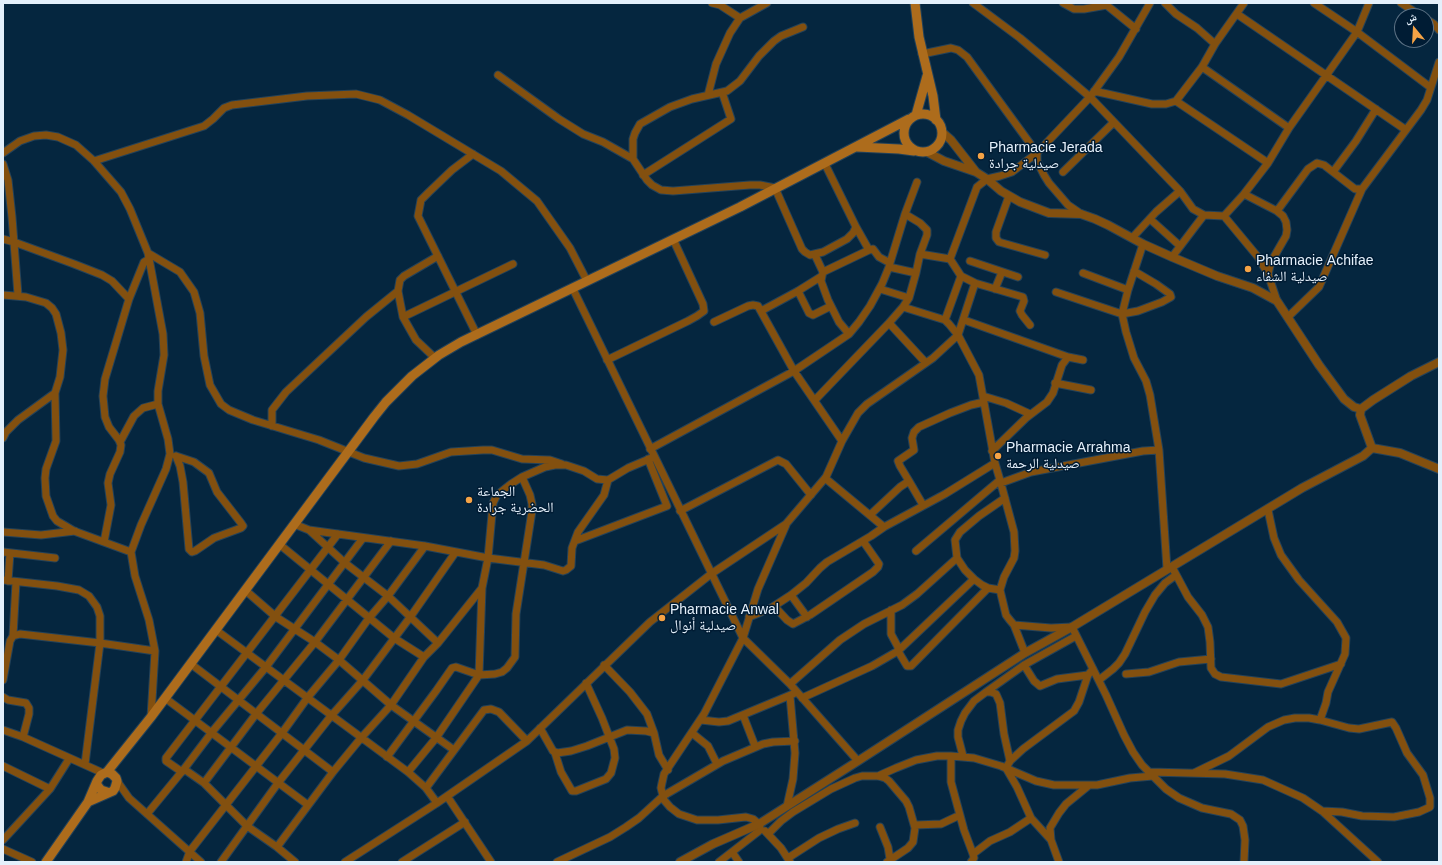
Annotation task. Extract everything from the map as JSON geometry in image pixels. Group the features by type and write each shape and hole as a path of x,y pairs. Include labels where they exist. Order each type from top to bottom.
{"main road":[{"path":"858,147 922,152 933,149 941,139 942,132 936,120 933,96 922,54 915,3"},
{"path":"922,152 912,149 905,141 904,129 913,117 927,75"},
{"path":"110,792 101,790 97,785 102,776 122,755 151,717 348,451 386,402 412,376 435,358 461,342 573,289 825,164 913,117 927,115 936,120"},
{"path":"88,802 110,792 115,788 122,755"},
{"path":"102,776 112,774 117,780"},
{"path":"46,862 88,802 102,776"}],"street":[{"path":"712,3 720,5 740,18"},
{"path":"708,95 716,64 722,49 740,18 767,3"},
{"path":"973,3 1092,94 1114,122 1180,191 1193,208 1204,215 1224,216 1258,257 1268,274 1277,301 1319,366 1344,399 1354,407 1361,410"},
{"path":"1063,3 1074,9 1084,9 1105,4 1136,29"},
{"path":"950,259 977,187 987,179 1012,172 1037,153 1092,94 1119,57 1150,3"},
{"path":"1165,3 1169,8 1197,28 1215,44"},
{"path":"1092,94 1152,104 1166,104 1176,101 1202,67 1215,44 1238,9 1244,3"},
{"path":"1314,3 1357,32 1430,87"},
{"path":"1224,216 1268,164 1289,128 1357,32 1369,3"},
{"path":"1238,9 1326,75 1406,130"},
{"path":"633,159 634,133 640,124 670,107 708,95 727,91 740,81 759,56 774,41 781,36 803,27"},
{"path":"922,54 951,48 962,53 990,87 1037,153 1037,161 1044,175 1068,205 1081,214 1108,225 1172,258 1217,276 1253,288 1277,301"},
{"path":"1288,317 1319,287 1362,189 1421,110 1427,100 1439,62"},
{"path":"1202,67 1289,128"},
{"path":"498,75 578,130 633,159 643,175 652,185 661,190 673,191 750,185 775,188 802,249 807,254 815,255 847,239 856,227"},
{"path":"643,175 731,119 722,92"},
{"path":"94,161 204,126 224,108 232,105 334,94 356,94 380,100 408,115 501,171 537,201 570,248 587,281"},
{"path":"1176,101 1268,164"},
{"path":"1333,172 1356,141 1376,109"},
{"path":"1063,172 1114,122"},
{"path":"942,132 951,140 976,172"},
{"path":"3,153 20,141 34,136 46,135 58,137 76,145 94,161 121,192 130,209 149,256 163,334 164,355 158,391 158,404 168,439 170,459 141,525 131,552 135,576 149,620 155,651 151,717"},
{"path":"922,152 976,172 1009,196 1020,202 1049,213 1081,214"},
{"path":"472,154 447,174 421,200 419,220 477,334"},
{"path":"1277,211 1308,169 1316,163 1324,165 1355,189 1362,189"},
{"path":"3,164 9,188 18,295"},
{"path":"825,164 869,250"},
{"path":"650,449 794,371 849,334 859,322 880,289 890,265 905,214 917,182"},
{"path":"1132,238 1180,191"},
{"path":"1244,194 1277,211 1283,216 1286,222 1287,230 1268,274"},
{"path":"1009,196 996,232 996,238 999,242 1045,256"},
{"path":"815,400 889,323 909,298 920,254 927,235 927,230 920,223 905,214"},
{"path":"1172,258 1204,215"},
{"path":"1150,219 1180,246"},
{"path":"607,360 698,316 704,311 703,304 673,239"},
{"path":"3,240 14,242 102,275 112,281 129,299"},
{"path":"1143,244 1122,314 1134,358 1146,381 1150,395 1159,450 1169,568 1176,574 1188,597 1208,627 1211,668 1215,674 1221,677 1281,684 1341,664"},
{"path":"761,311 798,291 822,274 869,250 873,250 879,257 890,265 916,273"},
{"path":"920,254 950,259 961,276 975,283 1023,297 1024,301 1020,311 1030,324"},
{"path":"815,255 822,274 821,281 831,306 839,322 849,334"},
{"path":"120,442 107,424 105,417 103,396 105,379 129,299 144,262 149,256"},
{"path":"149,256 180,272 194,292 200,313 204,356 208,379 215,396 221,404 229,410 253,420 319,440 364,458 404,467 418,464 451,452 492,450 522,459 550,460 584,471 597,479 608,480 628,468 651,458"},
{"path":"435,358 416,340 403,317 398,291 400,280 404,276 438,256"},
{"path":"970,261 1018,277"},
{"path":"403,317 513,264"},
{"path":"1056,292 1122,314 1138,311 1171,297 1170,294 1156,284 1134,271"},
{"path":"995,289 1002,272"},
{"path":"1083,274 1128,290"},
{"path":"945,320 961,276"},
{"path":"345,862 437,803 527,741 650,622 711,574 786,524 825,478 842,441 858,413 867,404 926,363 958,335 975,283"},
{"path":"573,289 650,449 651,458 667,506 575,540"},
{"path":"880,289 909,298"},
{"path":"272,426 272,410 286,392 366,317 398,291"},
{"path":"798,291 809,313 813,315 831,306"},
{"path":"3,295 18,295 46,303 56,314 61,333 63,350 60,377 55,392 56,440 46,469 45,478 46,496 53,516 57,521 75,531 131,552"},
{"path":"714,322 748,306 758,306 794,371 842,441"},
{"path":"903,307 945,320 958,335 979,375 992,451 1014,532 1016,551 1004,577 1000,590 1006,615 1014,625 1025,653"},
{"path":"964,320 1068,357 1083,360"},
{"path":"889,323 926,363"},
{"path":"992,451 1030,414 1047,402 1053,393 1062,365 1068,357"},
{"path":"1372,448 1360,415 1361,410 1373,400 1411,376 1439,362"},
{"path":"1055,383 1091,390"},
{"path":"3,438 6,432 18,420 55,392"},
{"path":"923,505 898,461 914,450 912,438 914,432 919,427 984,399 1006,403 1030,414"},
{"path":"104,542 111,505 108,483 110,474 120,452 120,442 134,416 139,411 148,406 158,404"},
{"path":"680,862 713,844 759,826 787,806 1025,653 1072,628 1302,488 1356,460 1372,448 1400,453 1439,469"},
{"path":"916,551 1001,482 1031,472 1143,451 1159,450"},
{"path":"176,456 194,462 209,473 217,492 242,526 241,528 217,536 192,552 189,549 182,474 176,456"},
{"path":"651,458 680,511 743,638 790,684 858,761"},
{"path":"680,511 778,460 786,464 811,495"},
{"path":"749,617 774,606 791,595 806,583 827,562 884,527 945,494 995,464"},
{"path":"408,772 436,738 479,675 482,588 488,558 493,503 497,495 522,477 555,465 566,465"},
{"path":"387,757 452,668 456,667 479,675 495,674 502,672 510,665 515,657 516,614 532,520 532,504 522,477"},
{"path":"825,478 884,527"},
{"path":"294,524 309,530 425,546 455,553 549,566 560,571 569,569 572,563 572,548 578,532 604,494 608,480"},
{"path":"870,515 900,487 909,481"},
{"path":"1000,590 988,588 974,579 965,570 957,558 955,540 957,536 980,516 1005,498"},
{"path":"1268,510 1274,538 1281,555 1299,580 1333,617 1346,638 1346,647 1341,664 1328,692 1320,720"},
{"path":"786,524 758,589 743,638 701,720 664,774 661,788 664,800 674,810 689,818 706,820 746,818 753,820 781,848 788,860 819,838 855,823"},
{"path":"309,530 345,563 411,616 438,643"},
{"path":"3,532 41,536 75,531"},
{"path":"295,862 247,826 204,783 168,763 166,760 194,720 276,617 338,534"},
{"path":"147,814 266,667 363,538"},
{"path":"774,606 790,623 793,624 807,617 878,567 878,561 863,541"},
{"path":"204,783 283,679 315,642 346,599 391,542"},
{"path":"279,544 394,638 424,657"},
{"path":"186,862 190,851 257,766 308,697 339,660 369,618 388,596 425,546"},
{"path":"55,558 7,552 5,581 79,590 89,596 97,607 100,616 100,643 88,766"},
{"path":"221,862 278,783 331,716 363,680 411,616 455,553"},
{"path":"790,684 840,640 864,624 917,594 957,558"},
{"path":"1098,680 1119,663 1125,654 1144,612 1165,583 1176,574"},
{"path":"802,698 872,666 898,651 974,579"},
{"path":"3,680 5,659 13,636 16,582"},
{"path":"277,847 333,772 391,705 424,657 438,643 482,588"},
{"path":"891,610 891,634 904,663 907,666 911,666 988,588"},
{"path":"245,590 276,617 315,642 339,660 391,705 454,750"},
{"path":"791,595 807,617"},
{"path":"1014,625 1072,628"},
{"path":"1072,628 1133,752 1142,766 1166,789 1193,805 1231,814 1240,820 1244,840 1244,862"},
{"path":"216,630 408,772 426,788 437,803"},
{"path":"13,636 24,634 155,651"},
{"path":"963,756 958,737 958,730 965,713 974,701 1024,665 1076,636"},
{"path":"1126,674 1149,672 1179,662 1211,659"},
{"path":"191,664 333,772"},
{"path":"604,665 644,709 651,722 659,755 668,770"},
{"path":"1024,665 1034,681 1040,686 1057,680 1088,675"},
{"path":"1006,768 1010,761 1023,749 1074,711 1079,702 1088,675 1093,669"},
{"path":"540,728 550,747 555,753 572,792 606,779 611,773 615,753 602,718 586,683"},
{"path":"701,720 723,721 743,715 797,692"},
{"path":"986,692 993,692 998,697 1010,761"},
{"path":"787,806 795,766 795,741 790,696"},
{"path":"3,697 8,700 26,703 29,708 29,714 23,737"},
{"path":"165,698 308,805"},
{"path":"426,788 484,710 495,710 503,715 527,741"},
{"path":"743,715 755,746"},
{"path":"1194,773 1229,756 1268,728 1295,718 1320,720 1349,728 1359,729 1392,722 1407,753 1423,775 1431,803 1430,807 1426,810 1394,817 1379,818 1342,812 1322,811"},
{"path":"3,730 23,737 69,759 88,766 102,776"},
{"path":"555,753 571,751 609,738 618,732 627,730 654,733"},
{"path":"692,733 708,746 717,764"},
{"path":"557,862 626,827 640,818 663,796 717,764 755,746 773,742 795,741"},
{"path":"878,776 916,760 937,756 963,756 974,758 1006,768 1036,781 1067,786 1097,786 1151,774 1194,773 1240,775 1263,780 1303,798 1322,811 1378,862"},
{"path":"951,756 951,782 973,854 974,858 971,862"},
{"path":"3,840 50,789 69,759"},
{"path":"1006,768 1017,787 1031,818 1050,840 1059,862"},
{"path":"4,769 50,789"},
{"path":"768,834 793,812 831,789 862,776 878,776 889,781 906,801 909,807 915,825 915,837 913,842 903,853 889,861 888,847 880,827"},
{"path":"117,780 129,798 201,862"},
{"path":"1050,840 1050,828 1059,812 1066,804 1088,786"},
{"path":"110,792 129,798"},
{"path":"447,796 491,862"},
{"path":"915,825 941,824 960,815"},
{"path":"973,854 990,841 1010,832 1031,818"},
{"path":"402,862 465,822"},
{"path":"719,862 759,831 759,826"},
{"path":"3,849 32,862"},
{"path":"732,852 739,862"}],"place":[{"name":"Pharmacie Jerada صيدلية جرادة","path":"981,156"},
{"name":"Pharmacie Achifae صيدلية الشفاء","path":"1248,269"},
{"name":"Pharmacie Arrahma صيدلية الرحمة","path":"998,456"},
{"name":"الجماعة الحضرية جرادة","path":"469,500"},
{"name":"Pharmacie Anwal صيدلية أنوال","path":"662,618"}]}
